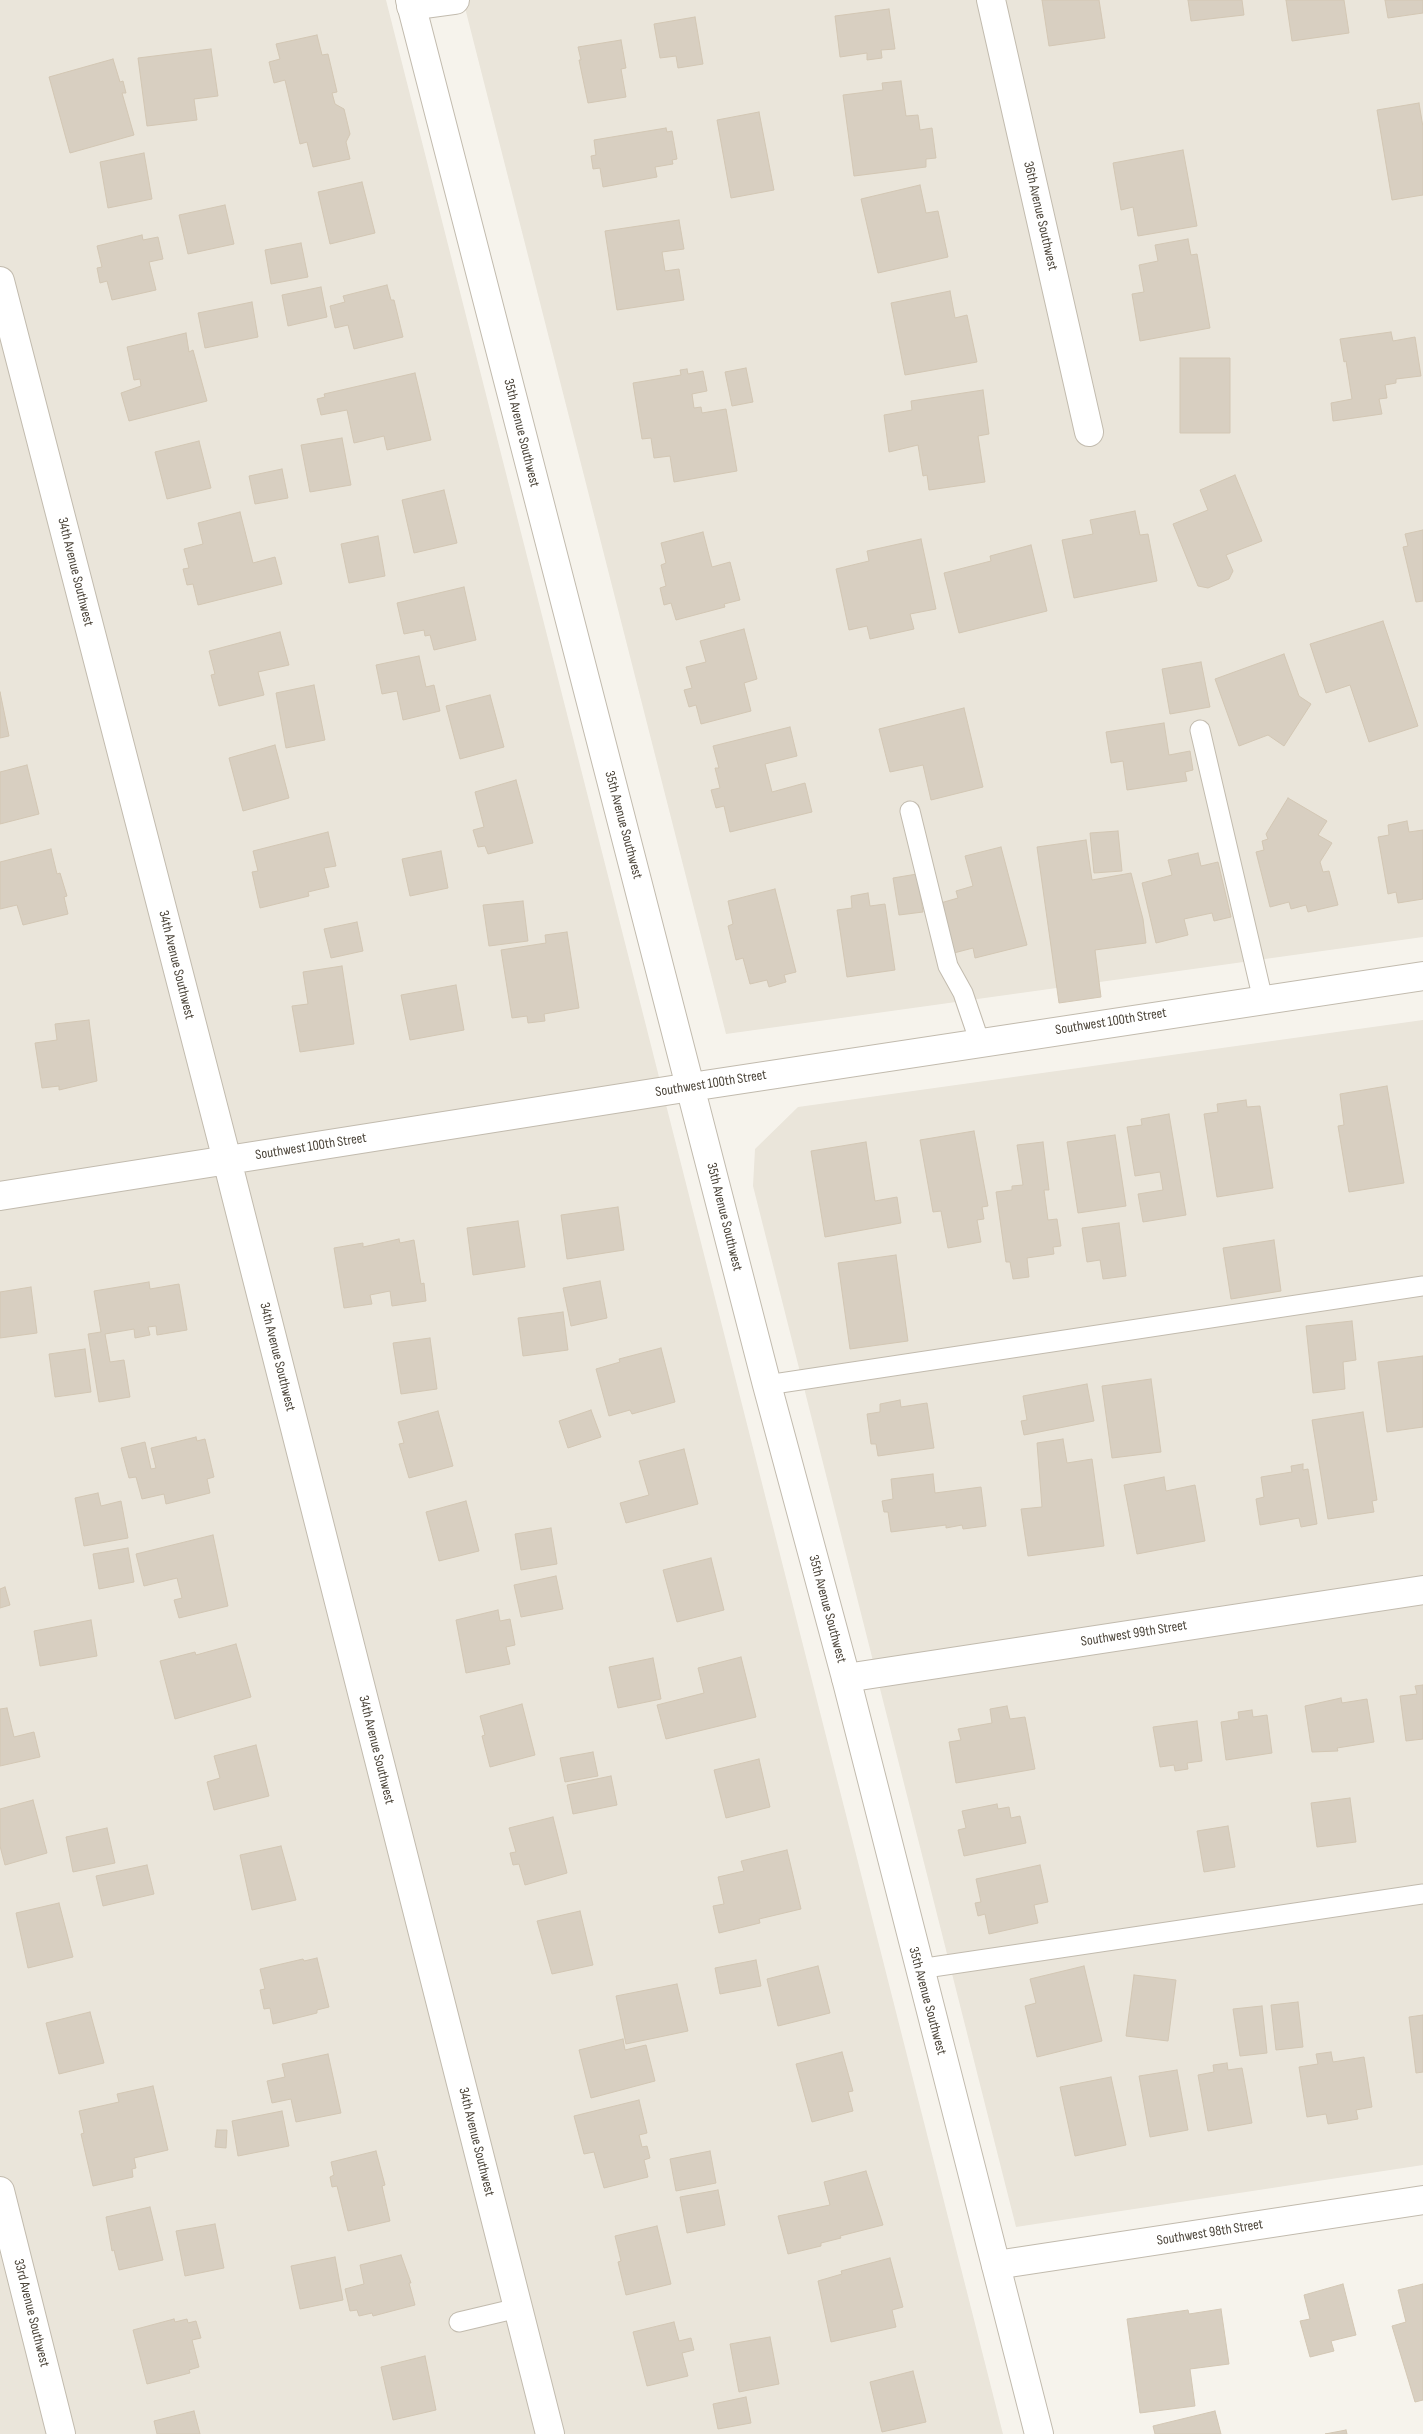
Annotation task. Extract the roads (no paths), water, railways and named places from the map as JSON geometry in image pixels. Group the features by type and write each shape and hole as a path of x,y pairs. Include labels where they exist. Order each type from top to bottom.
{"street":[{"path":"410,3 455,0"},
{"name":"36th Avenue Southwest","path":"992,0 1089,432"},
{"name":"35th Avenue Southwest","path":"410,3 767,1385 846,1678 1039,2434"},
{"name":"34th Avenue Southwest","path":"0,281 227,1160 550,2434"},
{"name":"Southwest 100th Street","path":"0,1196 980,1042 1423,976"},
{"name":"Southwest 99th Street","path":"846,1678 1423,1590"},
{"name":"33rd Avenue Southwest","path":"0,2191 62,2434"},
{"name":"Southwest 98th Street","path":"996,2265 1423,2200"}],"lane":[{"path":"1200,730 1263,1000"},
{"path":"910,811 948,966 963,993 980,1042"},
{"path":"767,1385 1423,1286"},
{"path":"919,1969 1423,1894"},
{"path":"459,2322 518,2308"}]}
